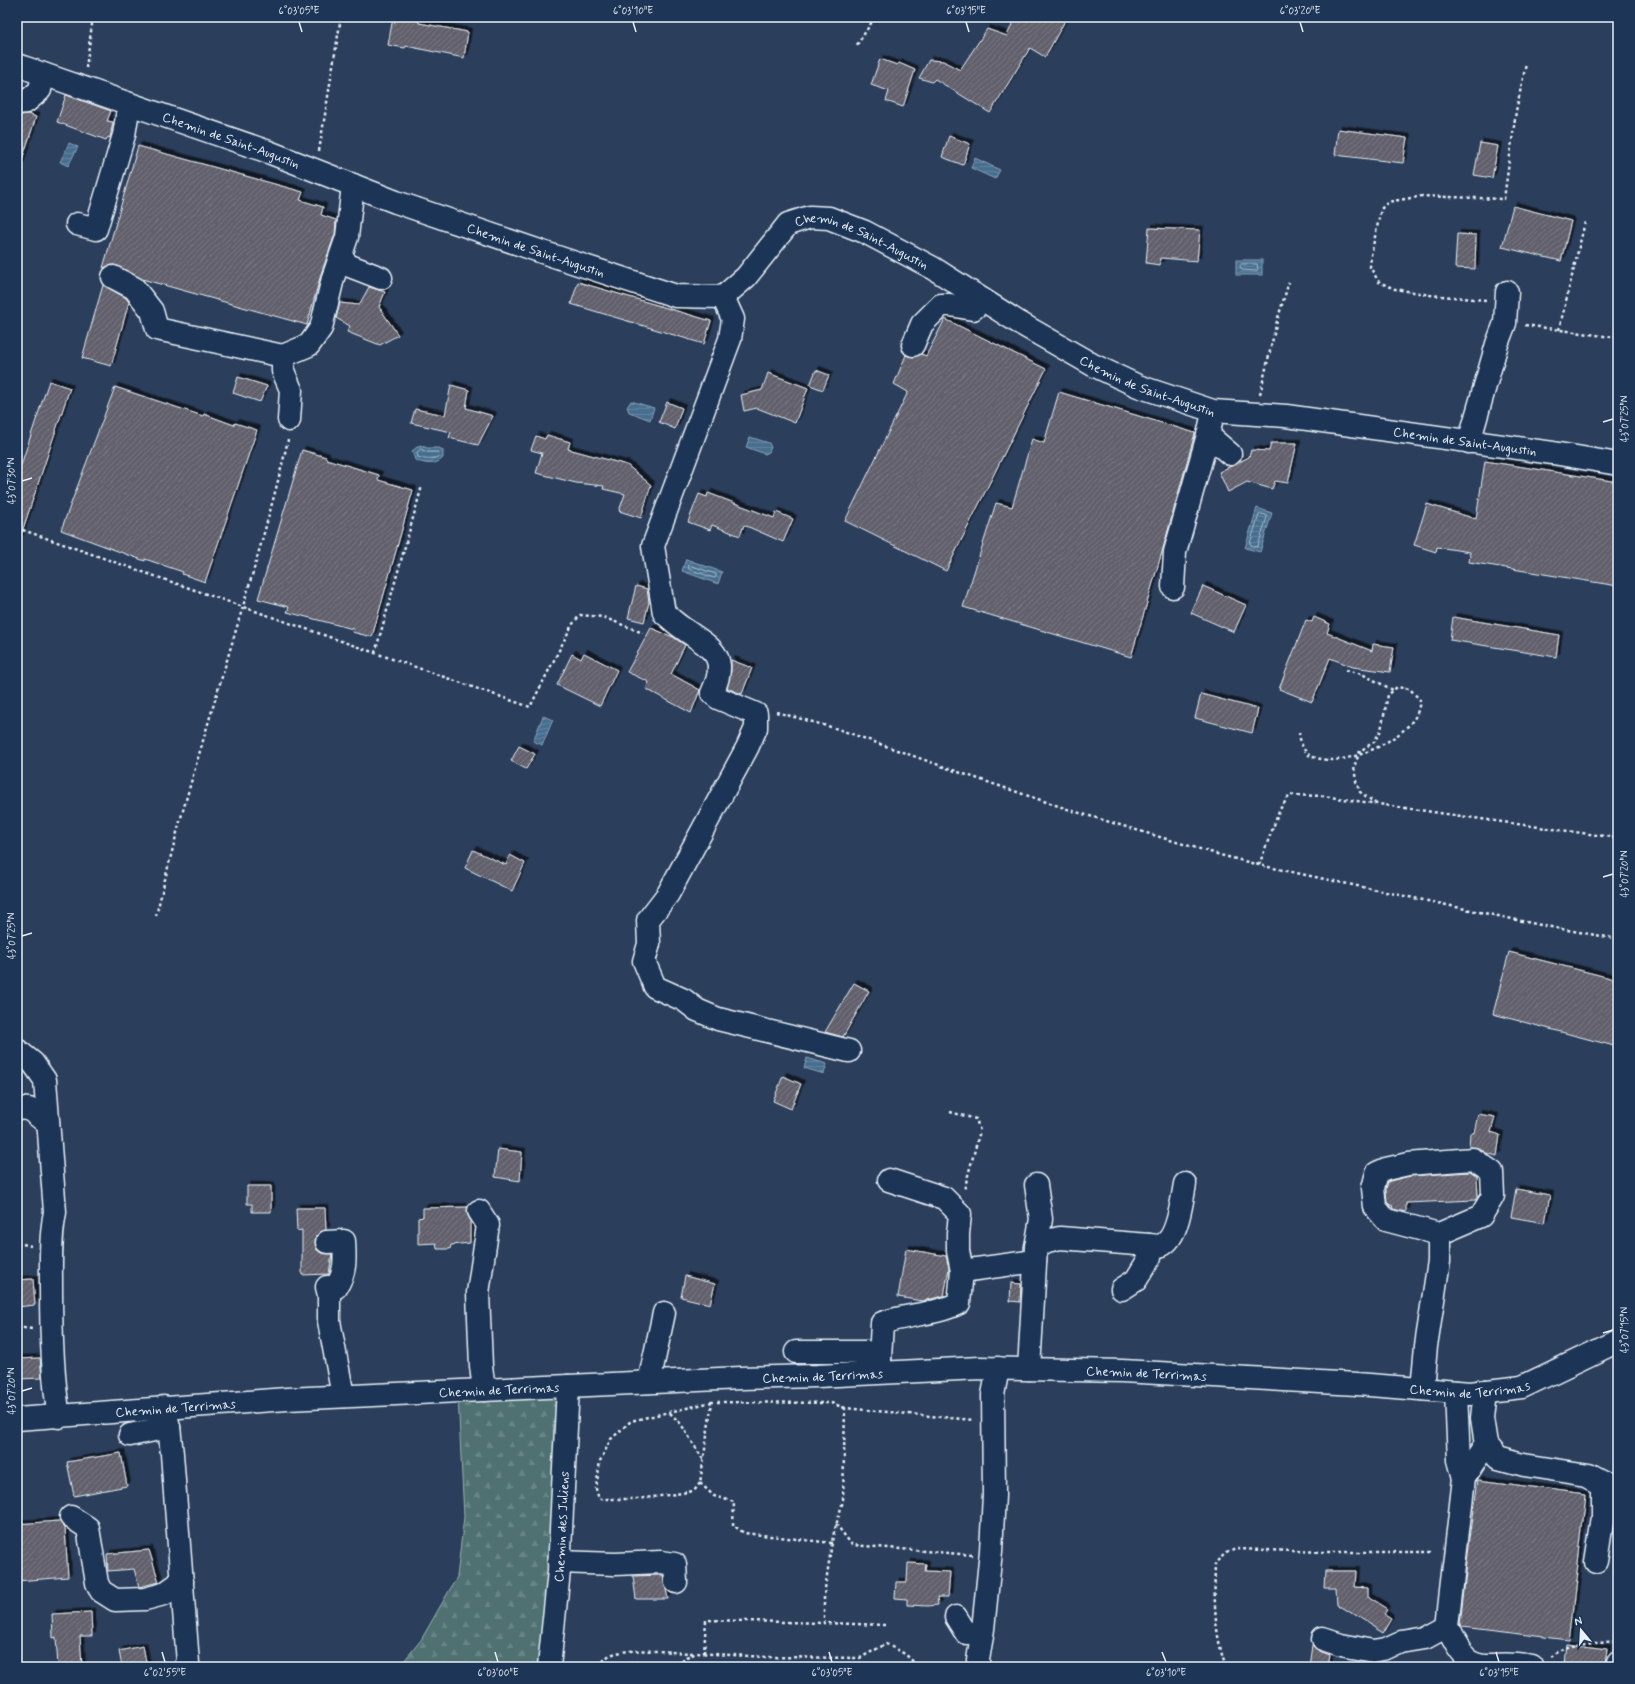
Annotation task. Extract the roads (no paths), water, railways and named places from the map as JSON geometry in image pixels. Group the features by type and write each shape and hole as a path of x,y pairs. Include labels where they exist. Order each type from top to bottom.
{"street":[{"name":"Chemin de Saint-Augustin","path":"17,65 266,151 396,202 676,296 723,297 746,277 788,224 810,217 829,218 865,232 933,268 983,300 1093,365 1138,386 1214,411 1286,416 1553,453 1618,464"},
{"path":"17,103 26,102 40,90 42,74"},
{"path":"78,224 96,229 124,136 128,104"},
{"path":"113,277 134,288 152,311 156,329 283,356 309,345 321,328 333,278 347,237 353,185"},
{"path":"340,258 350,266 380,278"},
{"path":"723,297 732,319 730,339 653,546 664,613 681,627 700,639 715,652 720,668 718,682 712,693 718,698 756,714 756,728 747,748 668,894 648,920 649,944 644,961 655,988 684,1000 697,1010 718,1020 849,1050"},
{"path":"913,345 922,324 941,305 973,309 983,300"},
{"path":"1469,442 1497,344 1506,305"},
{"path":"283,356 283,372 291,390 289,420"},
{"path":"1173,587 1175,552 1214,411"},
{"path":"1208,435 1230,454"},
{"path":"17,1050 33,1063 45,1080 55,1212 51,1230 51,1327 59,1417"},
{"path":"17,1108 29,1109 48,1124"},
{"path":"1473,1159 1492,1172 1494,1196 1481,1216 1461,1226 1439,1234 1386,1220 1374,1207 1373,1188 1377,1174 1386,1169 1408,1164 1473,1159"},
{"path":"880,1366 882,1324 893,1320 947,1309 959,1303 962,1271 958,1251 960,1214 944,1198 890,1180"},
{"path":"962,1271 1036,1254 1047,1241 1060,1238 1160,1246 1167,1241 1174,1231 1186,1184"},
{"path":"1028,1369 1036,1254 1041,1219 1036,1185"},
{"path":"479,1211 488,1225 478,1293 481,1366 484,1390"},
{"path":"1422,1389 1426,1346 1439,1261 1439,1234"},
{"path":"327,1242 344,1241 345,1262 343,1279 336,1288 328,1287 329,1321 344,1396"},
{"path":"1122,1289 1136,1280 1147,1263 1150,1257 1149,1245"},
{"path":"649,1382 664,1313"},
{"name":"Chemin de Terrimas","path":"17,1419 59,1417 166,1417 344,1396 649,1382 880,1366 1130,1371 1470,1393 1522,1387 1618,1341"},
{"path":"796,1352 874,1353 880,1366"},
{"path":"979,1667 978,1660 991,1551 994,1495 993,1395 998,1368"},
{"name":"Chemin des Juliens","path":"549,1667 559,1562 568,1386"},
{"path":"1485,1391 1482,1418 1486,1444 1498,1458 1524,1465 1588,1475 1603,1483 1618,1502"},
{"path":"1456,1392 1459,1460 1464,1478 1447,1626 1454,1644 1469,1662 1482,1666 1540,1664"},
{"path":"130,1435 166,1417 182,1581 188,1663 185,1667"},
{"path":"1464,1478 1486,1444"},
{"path":"1596,1562 1603,1517 1603,1483"},
{"path":"71,1517 88,1528 97,1583 101,1592 114,1600 145,1599 164,1594 182,1581"},
{"path":"559,1562 615,1564 661,1562 674,1564 676,1582"},
{"path":"956,1617 966,1633 982,1633"},
{"path":"1323,1639 1341,1645 1374,1652 1401,1642 1425,1638 1447,1626"}],"water":[{"path":"69,143 78,147 68,166 60,162"},
{"path":"975,158 1000,170 995,179 971,168"},
{"path":"1236,260 1262,260 1262,275 1236,275"},
{"path":"631,401 654,408 650,420 629,412 627,407"},
{"path":"750,437 769,443 771,447 769,452 765,454 746,447"},
{"path":"420,445 427,448 439,448 443,450 443,458 440,461 430,464 415,460 412,451"},
{"path":"1257,508 1272,513 1260,552 1245,548"},
{"path":"686,559 722,572 718,584 682,571"},
{"path":"543,716 553,720 542,745 533,741"},
{"path":"807,1058 827,1064 824,1074 804,1068"}]}
